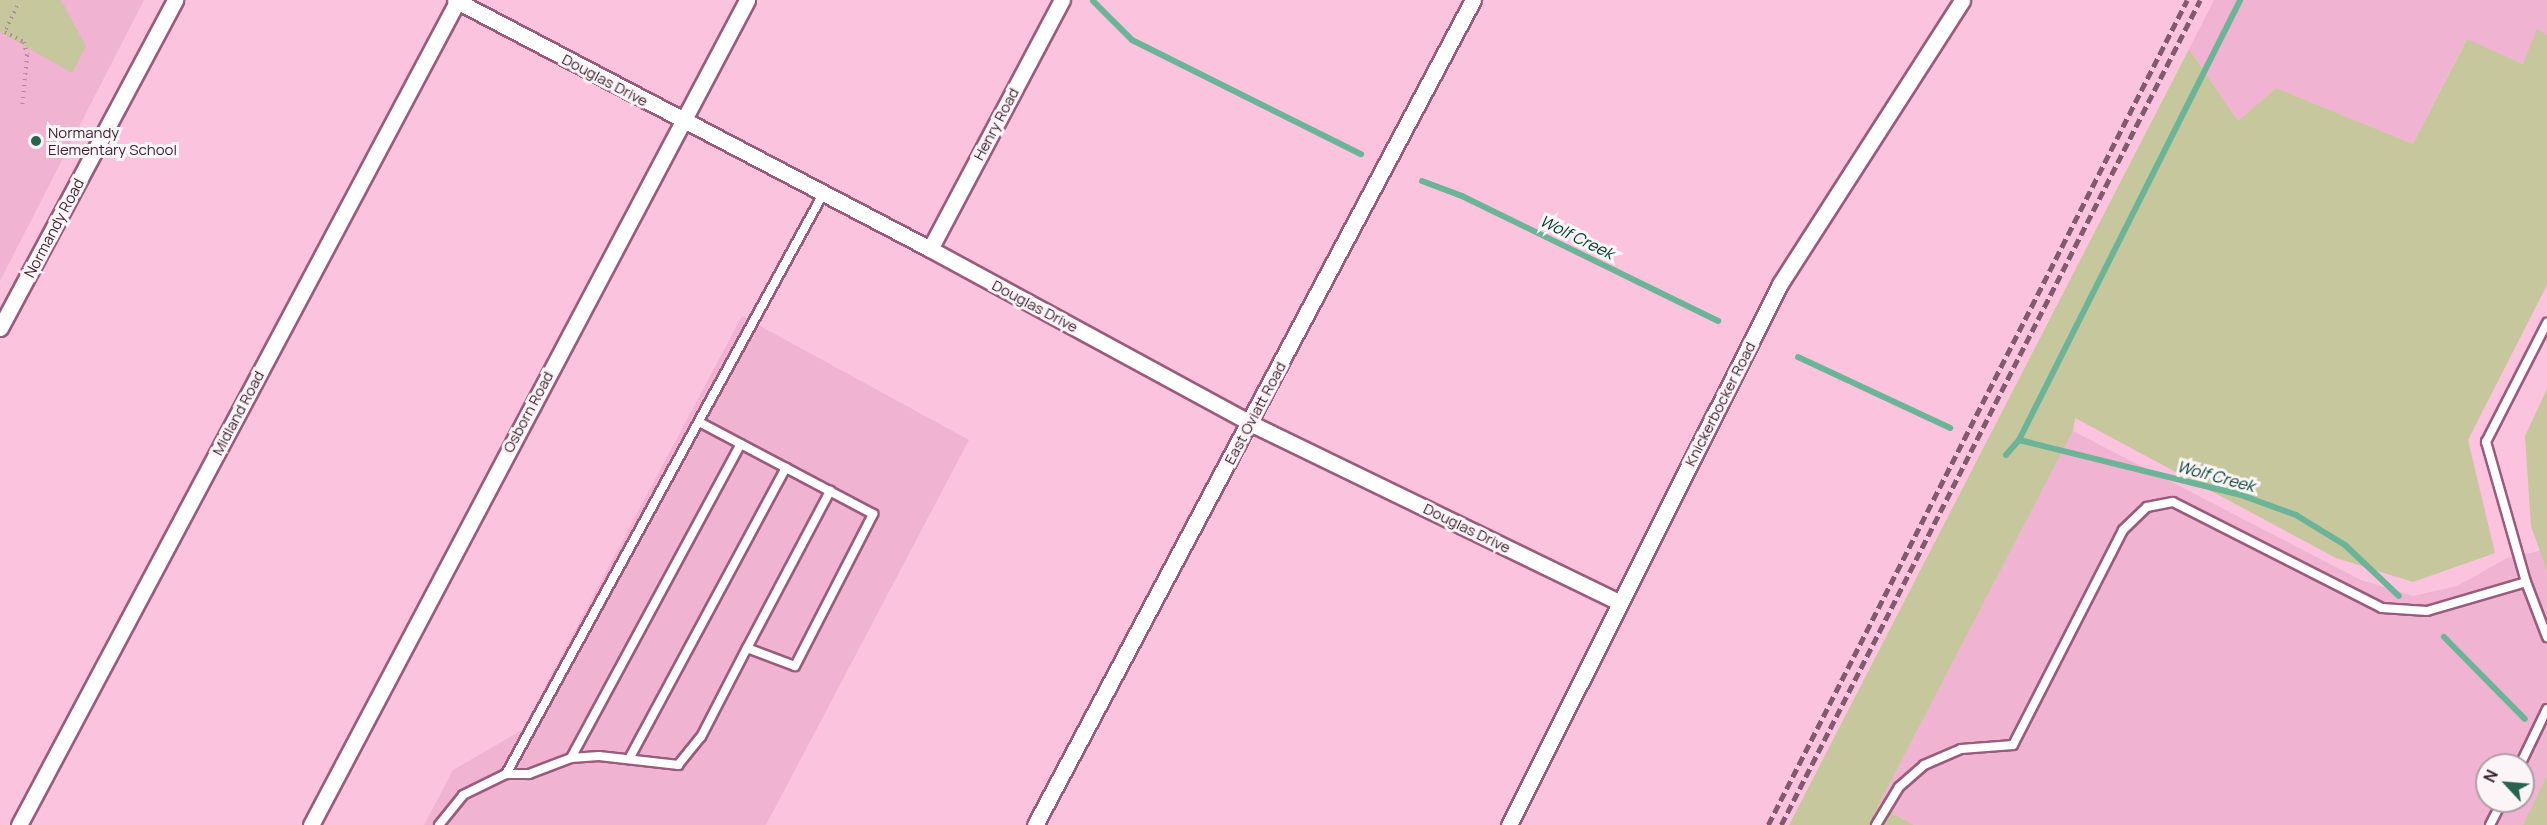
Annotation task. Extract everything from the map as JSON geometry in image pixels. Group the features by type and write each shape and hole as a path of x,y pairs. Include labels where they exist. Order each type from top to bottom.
{"street":[{"name":"Normandy Road","path":"0,328 175,0"},
{"name":"Douglas Drive","path":"456,0 681,121 930,249 1250,423 1620,603"},
{"name":"Midland Road","path":"19,825 456,0"},
{"name":"Osborn Road","path":"311,825 681,121 747,0"},
{"name":"Henry Road","path":"930,249 1062,0"},
{"name":"East Oviatt Road","path":"1035,825 1473,0"},
{"name":"Knickerbocker Road","path":"1509,825 1780,284 1962,0"}],"lane":[{"path":"506,774 823,194"},
{"path":"2547,323 2486,442 2526,582 2547,638"},
{"path":"699,422 873,514 795,666 747,648"},
{"path":"571,759 741,444"},
{"path":"629,759 786,468"},
{"path":"439,825 463,795 506,774 529,774 571,759 629,759 678,765 701,737 830,491"},
{"path":"1876,825 1899,787 1924,765 1961,749 2013,745 2123,530 2147,507 2173,502 2382,608 2427,611 2526,582"},
{"path":"2526,753 2547,710"}],"path":[{"path":"17,6 5,32 24,42 27,55 22,109"}],"shaded area":[{"name":"Normandy Elementary School","path":"0,0 144,0 0,281"},
{"path":"2214,0 2547,0 2547,35 2537,30 2524,64 2466,40 2413,144 2276,88 2238,121 2189,49"},
{"path":"742,316 969,440 766,825 424,825 453,770 522,730"},
{"path":"2073,431 2361,580 2413,596 2457,586 2507,558 2547,549 2547,775 2535,800 2535,753 2475,753 2475,813 2529,813 2523,825 1914,825 1878,806"}],"green space":[{"path":"0,0 61,0 86,46 72,73 0,32"},
{"path":"2537,29 2547,35 2547,285 2468,440 2495,553 2413,582 2336,558 2075,418 2073,431 1878,806 1914,825 1789,825 2189,49 2238,121 2276,88 2413,144 2467,39 2523,64"},
{"path":"2547,389 2547,571 2531,526 2525,436"},
{"path":"2547,775 2547,825 2523,825 2529,813 2535,813 2535,800"}],"waterway":[{"path":"2019,440 2240,0"},
{"name":"Wolf Creek","path":"1093,1 1132,40 1361,154"},
{"name":"Wolf Creek","path":"1422,181 1462,196 1718,321"},
{"name":"Wolf Creek","path":"1798,357 1950,428"},
{"name":"Wolf Creek","path":"2006,455 2019,440 2241,495 2296,515 2345,545 2399,596"},
{"name":"Wolf Creek","path":"2444,637 2525,719"}],"railway":[{"path":"1768,825 2187,0"},
{"path":"1781,825 2200,0"}],"place":[{"name":"Normandy Elementary School","path":"36,141"}]}
